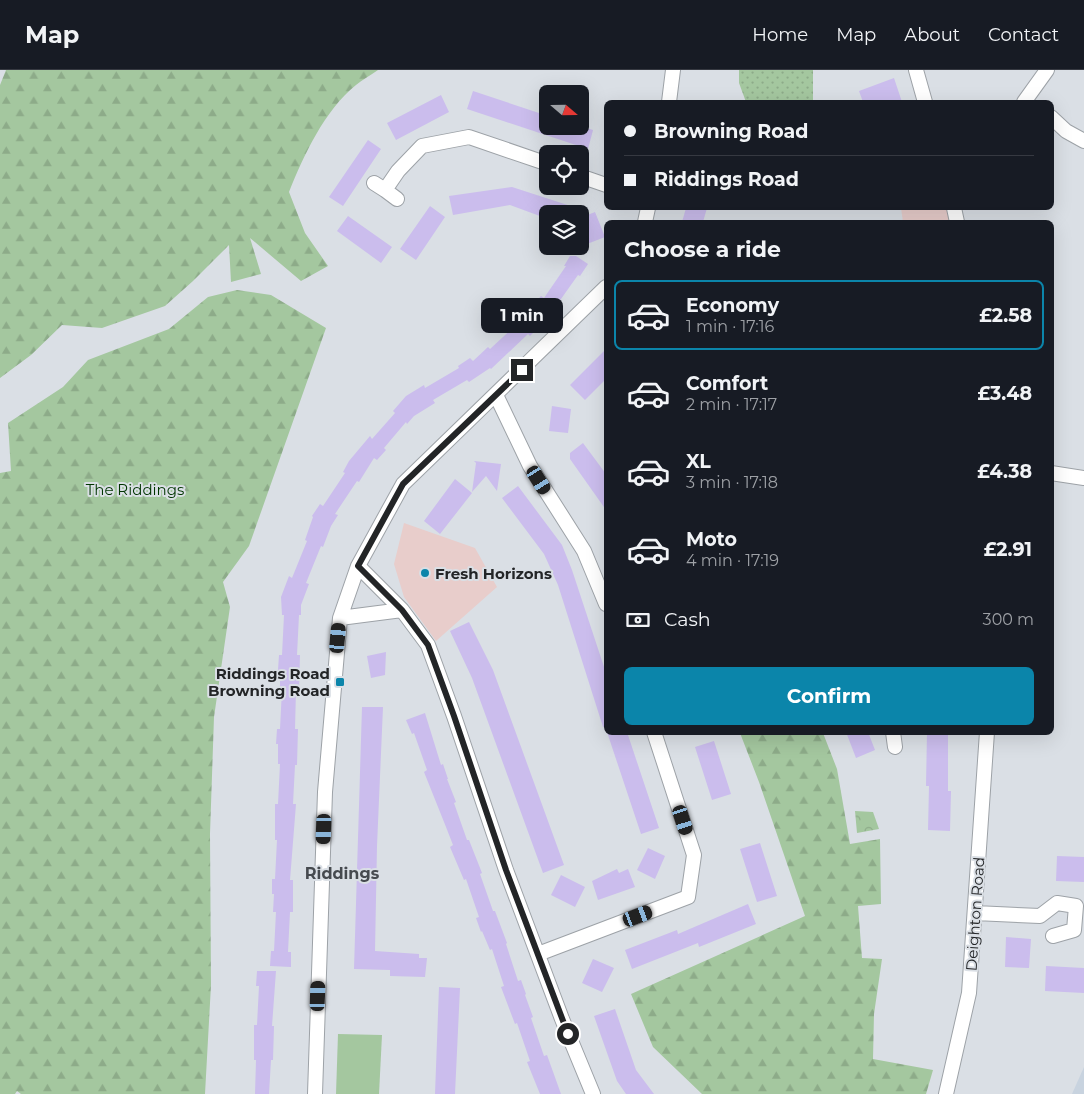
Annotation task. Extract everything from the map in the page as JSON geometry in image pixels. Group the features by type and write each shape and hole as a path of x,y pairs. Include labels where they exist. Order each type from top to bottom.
{"street":[{"path":"670,97 674,70"},
{"path":"916,70 924,100"},
{"path":"1030,100 1047,70"},
{"path":"1054,120 1066,131 1084,141"},
{"path":"396,199 380,186 398,172 422,146 469,137 539,161"},
{"path":"589,179 604,184"},
{"path":"315,1094 325,792 340,618 358,566 403,484 604,289"},
{"path":"496,395 530,466 584,551 604,599"},
{"path":"1054,473 1084,478"},
{"path":"358,566 402,610 428,645 506,870 593,1094"},
{"path":"340,618 402,610"},
{"path":"538,954 688,897 694,855 655,735"},
{"name":"Deighton Road","path":"946,1094 969,993 987,735"},
{"path":"975,913 1040,916 1057,903 1076,906 1074,930 1053,936"}],"shaded area":[{"path":"901,210 948,210 950,220 903,220"},
{"path":"404,523 475,548 497,587 436,641 404,597 394,564"},
{"path":"1084,1067 1084,1094 1072,1094"}],"green space":[{"path":"6,70 378,70 356,85 334,107 308,149 289,192 305,233 328,266 301,281 250,238 261,274 231,282 229,245 165,306 102,328 62,325 31,355 0,378 0,85"},
{"path":"739,70 813,70 813,100 745,100 739,83"},
{"name":"The Riddings","path":"237,290 271,295 326,328 249,546 223,582 230,607 214,717 210,834 211,985 205,1094 21,1094 17,1091 15,1094 0,1094 0,473 11,471 8,423 63,387 88,360 169,329 208,297"},
{"path":"741,735 824,735 837,769 850,844 880,839 881,904 858,906 862,958 882,959 874,1014 873,1059 933,1070 926,1094 702,1094 653,1047 631,994 805,916"},
{"path":"855,811 873,812 879,829 857,833"},
{"path":"338,1034 382,1035 379,1094 336,1094"}],"building":[{"path":"894,78 901,100 862,100 859,91"},
{"path":"473,91 539,113 539,133 467,109"},
{"path":"441,95 449,112 396,140 387,123"},
{"path":"589,129 593,130 589,145 576,145 546,135 589,135"},
{"path":"368,140 381,149 343,206 329,197"},
{"path":"512,187 568,205 539,205 539,216 510,205 453,215 449,196"},
{"path":"430,206 445,217 416,260 400,249"},
{"path":"685,210 706,210 704,220 683,220"},
{"path":"595,212 604,237 589,243 589,214"},
{"path":"348,216 392,247 381,263 337,231"},
{"path":"570,256 576,256 588,264 556,306 558,308 530,336 528,334 491,369 469,382 467,380 433,400 435,403 414,416 407,424 406,422 384,448 386,450 377,460 374,458 359,482 357,481 335,514 338,515 331,526 323,547 321,546 306,583 309,584 301,605 301,615 299,615 297,655 300,655 299,690 296,690 295,729 298,729 297,765 295,765 293,804 296,804 290,880 293,880 293,912 290,912 288,952 291,952 291,967 270,966 271,951 274,951 276,912 273,912 274,894 272,894 272,879 275,879 277,840 275,840 275,804 278,804 280,764 278,764 278,744 276,744 277,729 280,729 282,689 280,689 280,670 278,670 279,655 282,655 284,615 282,615 281,597 289,576 292,578 307,541 305,540 312,516 320,504 323,506 345,473 343,472 349,461 370,436 372,439 395,413 393,411 406,396 424,385 425,388 459,368 458,366 470,358 473,361 488,347 490,349 518,323 516,322 541,296 544,298 566,266 564,266"},
{"path":"604,351 604,381 585,400 570,385"},
{"path":"552,406 571,409 568,433 549,431"},
{"path":"583,443 604,471 604,507 570,459 570,453"},
{"path":"474,461 501,464 497,491 486,476 472,492 476,463"},
{"path":"455,479 472,493 440,534 424,521"},
{"path":"518,486 562,545 604,667 604,727 558,585 544,554 502,498"},
{"path":"469,622 493,670 564,865 543,873 472,678 450,631"},
{"path":"386,652 385,675 371,678 367,656"},
{"path":"362,707 383,707 375,951 419,954 419,958 427,958 425,977 390,976 390,970 354,969"},
{"path":"425,713 467,840 469,840 482,873 480,874 507,943 518,981 521,980 526,994 533,1017 531,1018 544,1056 547,1055 561,1094 540,1094 527,1062 530,1061 517,1023 515,1024 501,987 504,986 492,949 490,950 481,932 476,918 479,917 466,879 464,880 450,847 453,845 424,772 427,770 414,733 412,734 406,720"},
{"path":"608,735 628,735 659,828 641,834"},
{"path":"847,735 869,735 875,750 856,758"},
{"path":"927,735 948,735 948,791 951,791 950,831 928,830 929,786 926,786"},
{"path":"714,741 731,794 712,800 695,747"},
{"path":"760,843 777,896 757,902 740,849"},
{"path":"648,848 665,856 655,879 637,870"},
{"path":"1057,856 1084,857 1084,882 1056,881"},
{"path":"617,869 619,873 628,869 635,887 598,900 592,881"},
{"path":"561,875 585,887 575,907 551,895"},
{"path":"748,904 756,924 699,947 698,943 632,969 625,950 677,930 678,934"},
{"path":"1006,937 1031,939 1029,968 1005,967"},
{"path":"593,959 614,968 602,992 582,983"},
{"path":"1046,966 1084,968 1084,993 1045,991"},
{"path":"257,971 276,971 272,1026 274,1026 273,1060 271,1060 269,1094 255,1094 254,1025 257,1025 259,986 256,986"},
{"path":"439,987 460,988 455,1094 435,1094"},
{"path":"615,1009 636,1070 654,1094 626,1094 617,1081 594,1016"}],"place":[{"name":"Fresh Horizons","path":"425,573"},
{"name":"Riddings Road Browning Road","path":"340,682"}],"district":[{"name":"Riddings","path":"342,873"}],"route":[{"path":"522,370 403,484 358,566 402,610 428,645 506,870 568,1034"}]}
